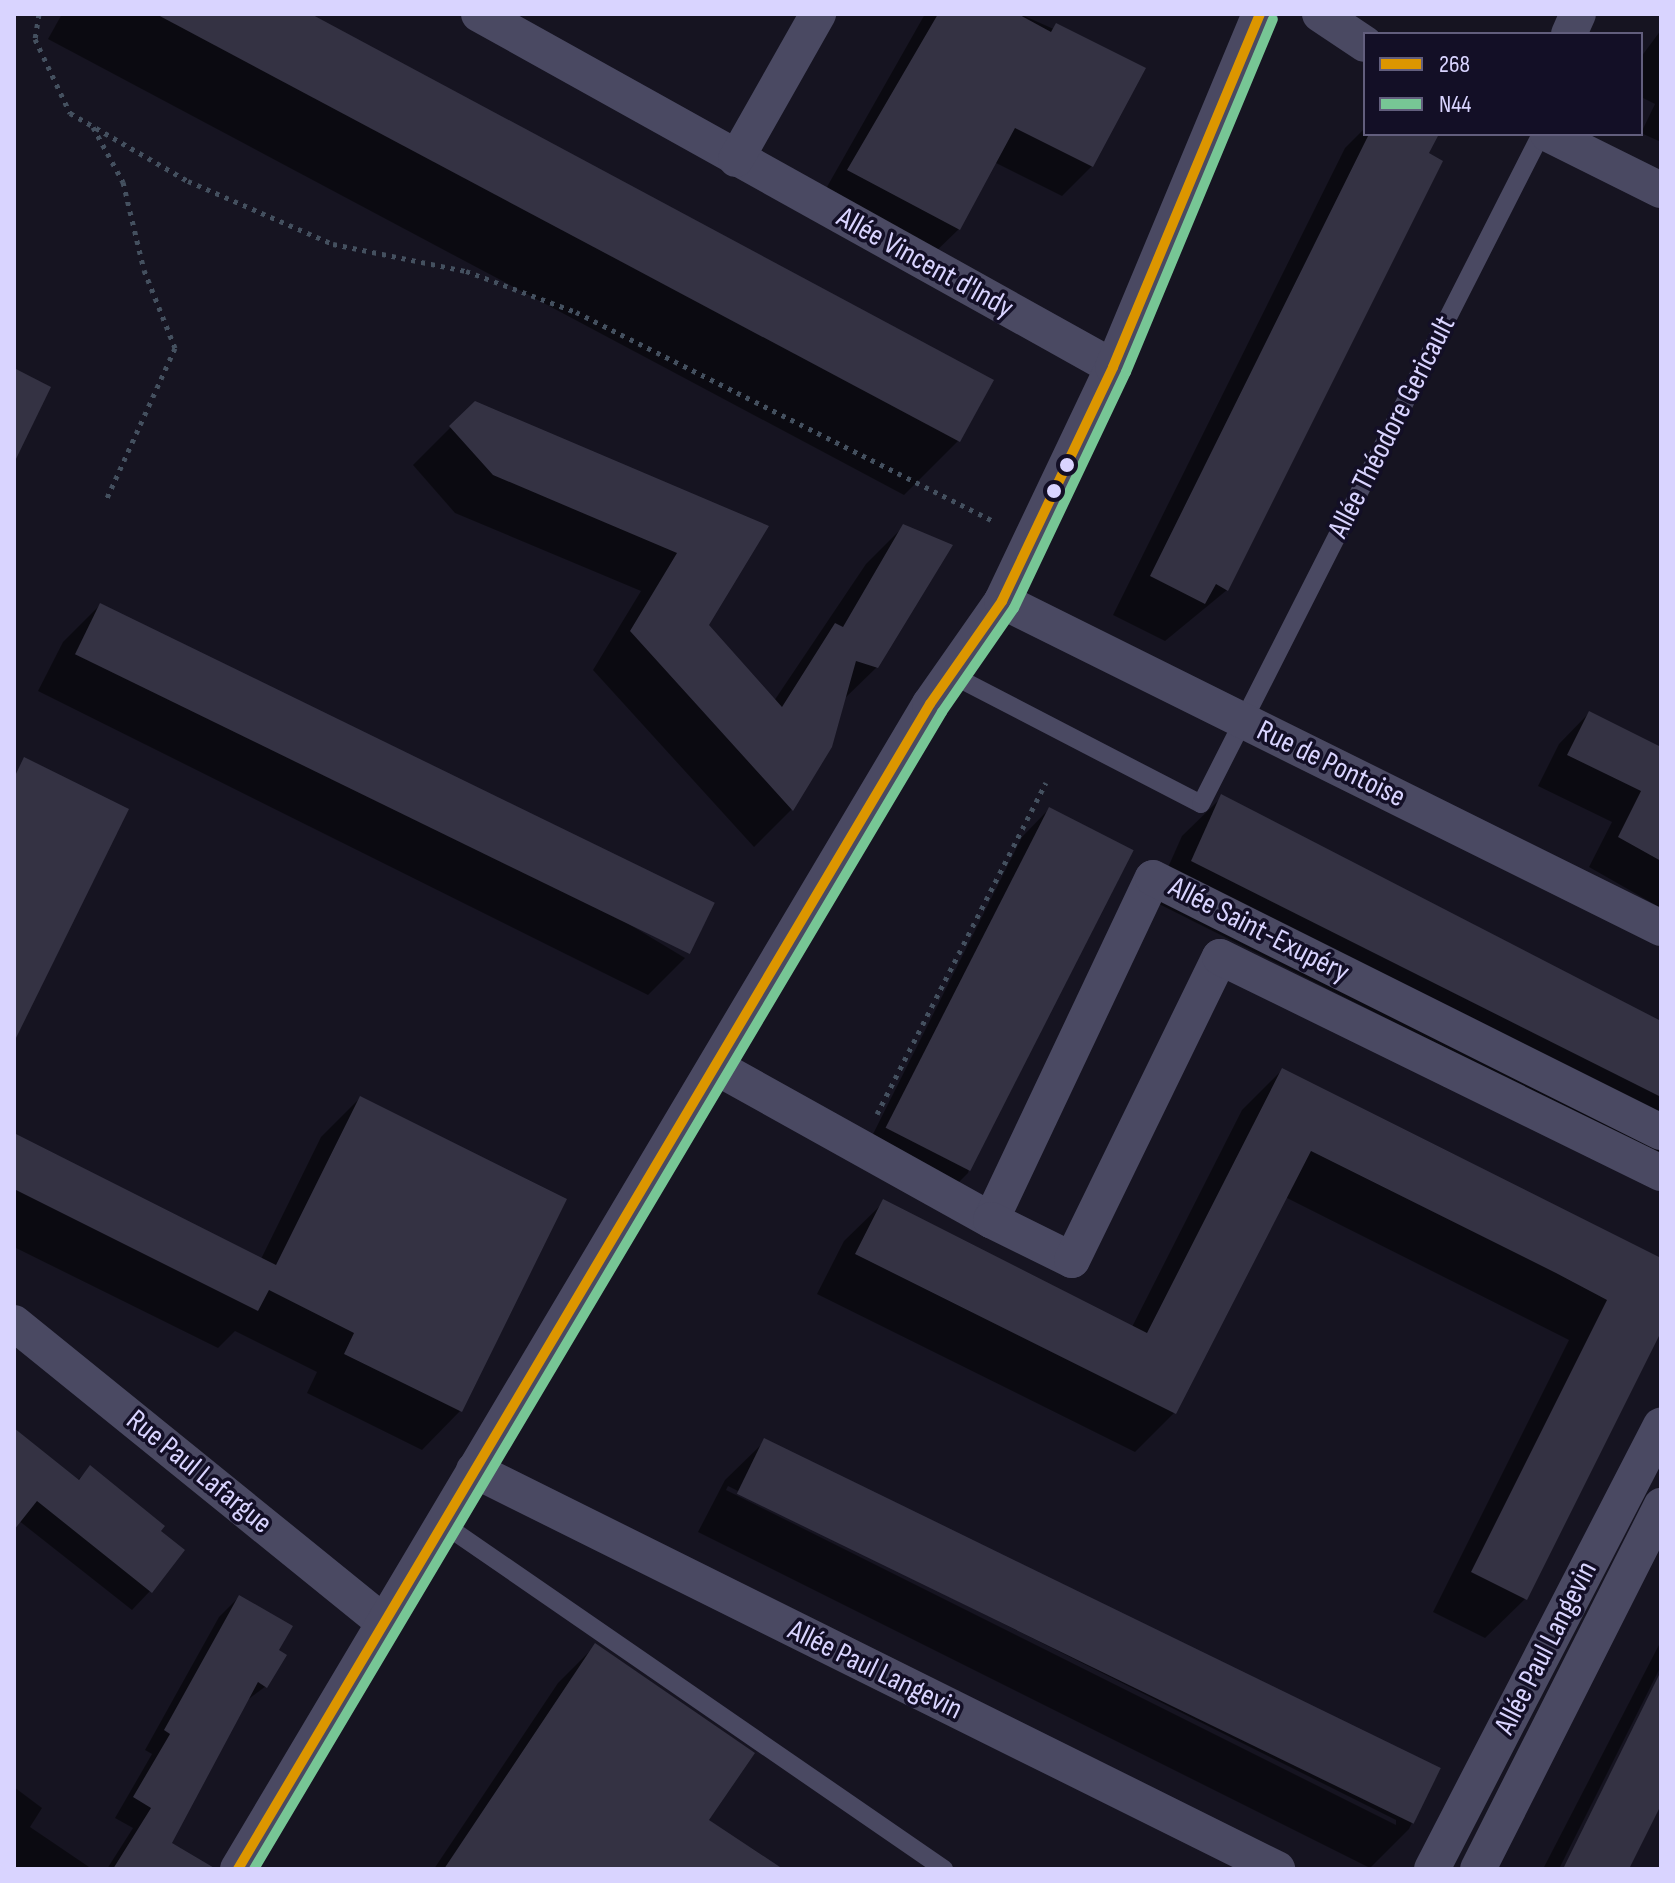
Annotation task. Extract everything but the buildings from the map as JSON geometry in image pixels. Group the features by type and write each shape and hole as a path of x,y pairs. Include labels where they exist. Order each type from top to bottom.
{"street":[{"name":"Allée Vincent d'Indy","path":"479,14 1113,367"},
{"path":"736,159 818,14"},
{"path":"238,1869 716,1067 952,675 1009,588 1034,542 1113,367 1260,14"},
{"path":"1320,14 1363,43"},
{"path":"1552,136 1661,190"},
{"name":"Rue de Pontoise","path":"1009,588 1242,720 1661,928"},
{"name":"Allée Saint-Exupéry","path":"991,1220 1153,878 1661,1132"},
{"name":"Allée Saint-Exupéry","path":"716,1067 991,1220 1072,1260 1220,957 1661,1173"},
{"name":"Rue Paul Lafargue","path":"14,1323 383,1622"},
{"name":"Allée Paul Langevin","path":"1432,1869 1661,1426"},
{"name":"Allée Paul Langevin","path":"474,1470 1277,1869"},
{"name":"Allée Paul Langevin","path":"1478,1869 1661,1506"}],"lane":[{"name":"Allée Théodore Gericault","path":"952,675 1201,804 1540,136"},
{"path":"442,1523 944,1869"}],"path":[{"path":"39,14 35,39 70,113 188,181 333,244 466,271 576,312 1034,542"},
{"path":"92,126 123,182 144,270 175,348 107,498"},
{"path":"878,1113 1046,783"}],"transit line":[{"name":"268","path":"238,1869 930,704 1002,601 1113,367 1260,14"},
{"name":"N44","path":"254,1869 942,712 1014,608 1126,372 1273,19"}]}
